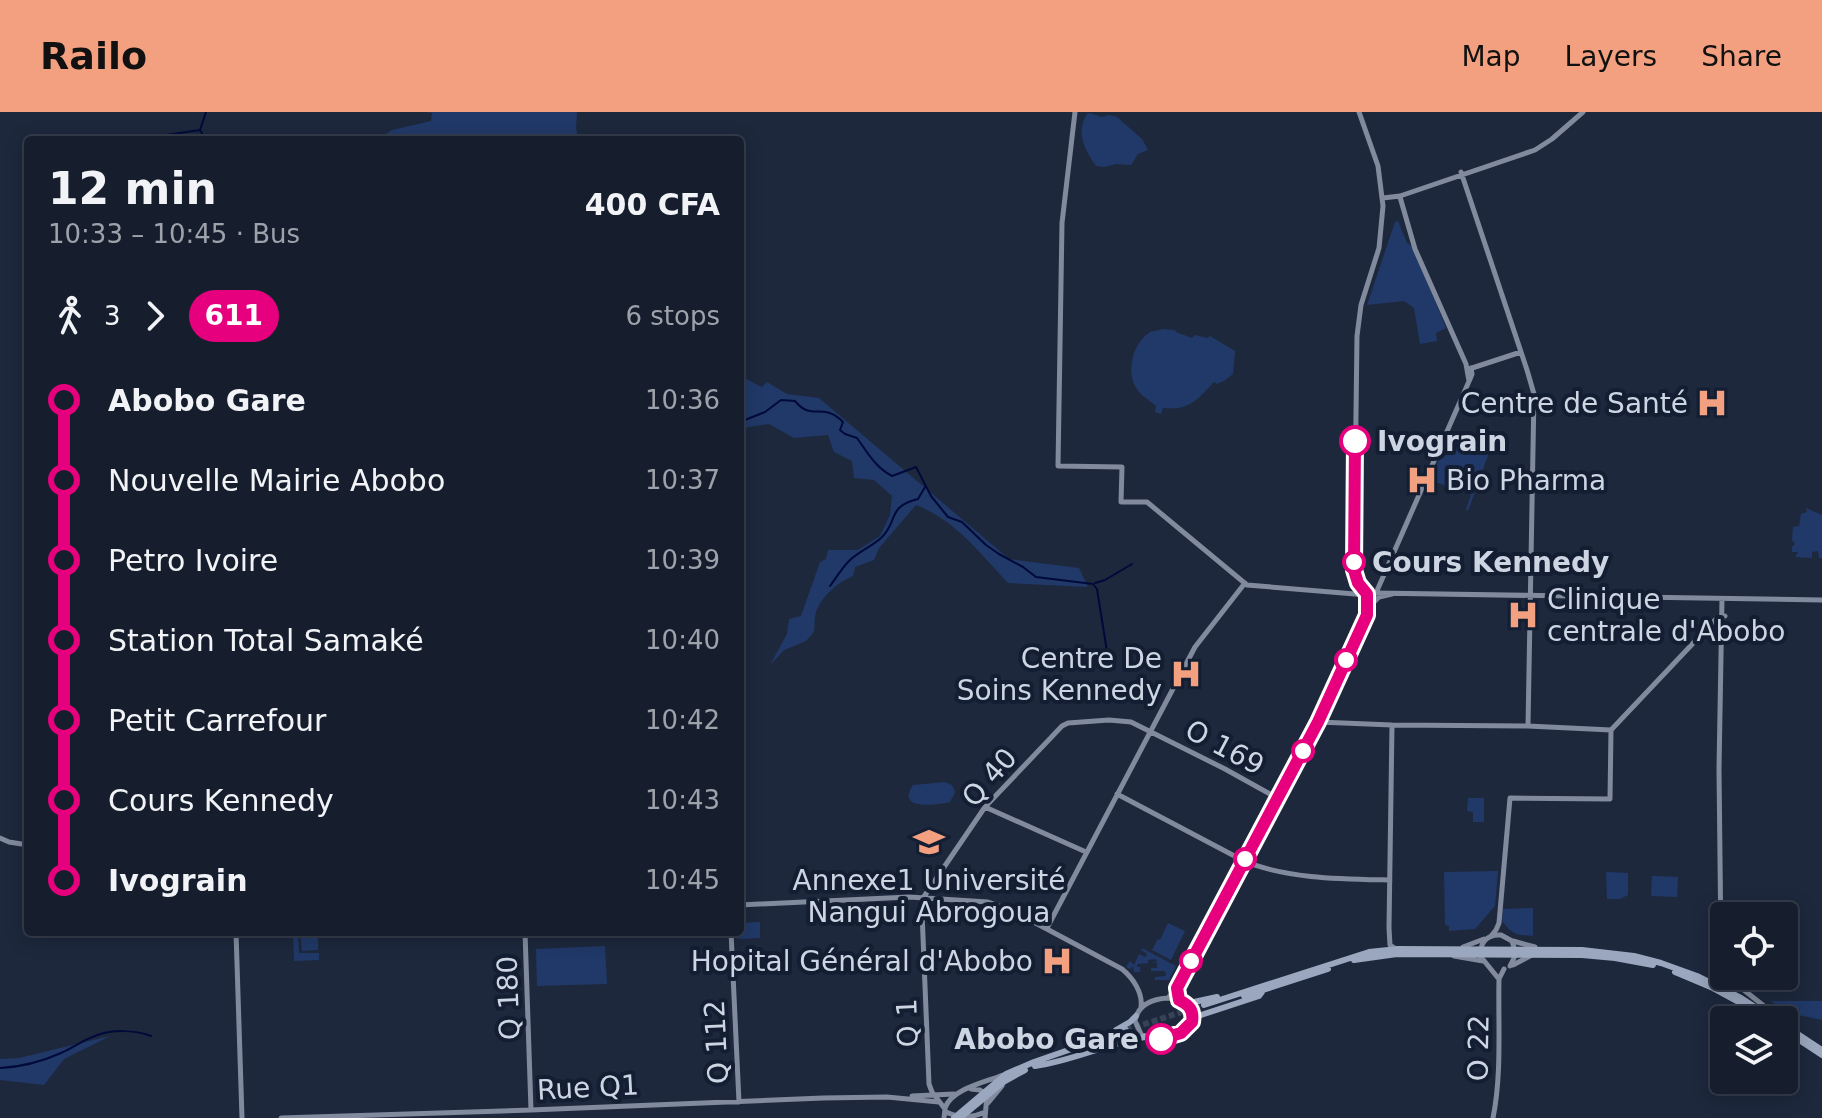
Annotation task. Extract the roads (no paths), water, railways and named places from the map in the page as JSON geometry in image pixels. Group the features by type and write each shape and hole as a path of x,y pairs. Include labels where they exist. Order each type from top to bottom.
{"main road":[{"path":"1205,1007 1369,952 1454,949 1481,954"},
{"path":"1516,952 1546,949 1609,952 1661,963 1714,983 1750,1006"},
{"path":"1182,1002 1219,997 1249,987 1261,988 1387,954 1481,954 1546,949"},
{"path":"1534,951 1615,958 1659,967 1713,988 1747,1006"},
{"path":"1351,965 1363,958"},
{"path":"1192,1020 1259,996 1261,988"},
{"path":"1034,1064 1053,1051 1121,1028 1136,1016"},
{"path":"958,1118 1006,1077 1034,1064 1127,1032"},
{"path":"1034,1064 1049,1064 1145,1037"},
{"path":"1798,1037 1822,1052"}],"street":[{"path":"1075,112 1062,223 1058,466 1122,467 1121,502 1147,502 1251,586 1370,596 1530,595 1822,600"},
{"path":"1359,112 1374,152 1383,198 1379,248 1361,305 1357,336 1354,562 1356,579 1370,596"},
{"path":"1383,198 1535,150 1581,112"},
{"path":"1461,174 1533,148 1581,112"},
{"path":"1461,174 1534,394 1528,726"},
{"path":"1168,998 1177,988 1318,722 1367,615 1370,596 1379,585 1469,382 1471,369 1415,249 1399,195"},
{"path":"1471,369 1521,352"},
{"path":"1047,928 1195,647 1245,583"},
{"path":"1379,585 1384,593"},
{"path":"1370,596 1392,594"},
{"path":"1720,902 1723,599"},
{"path":"1512,941 1516,952 1499,979 1481,954 1499,923 1510,798 1610,799 1611,730 1716,619 1723,616"},
{"name":"O 169","path":"1062,726 1068,723 1128,721 1277,798"},
{"path":"1318,722 1611,730"},
{"path":"1392,725 1390,945 1398,949"},
{"name":"Q 40","path":"923,898 985,807 1062,726"},
{"path":"1117,794 1262,868 1332,877 1390,880"},
{"path":"985,807 1086,852"},
{"path":"0,838 24,844"},
{"path":"744,905 907,897 988,902 1011,910 1122,969 1130,976 1140,994 1150,1001"},
{"name":"Q 1","path":"923,898 929,1085 945,1112"},
{"path":"1499,923 1512,941 1534,951"},
{"path":"1454,949 1505,935"},
{"path":"236,936 242,1118"},
{"name":"Q 180","path":"525,936 531,1110"},
{"name":"Q 112","path":"731,936 739,1102"},
{"path":"1492,969 1507,968 1534,951"},
{"name":"O 22","path":"1493,1118 1497,1083 1499,979"},
{"path":"1177,988 1182,1002 1191,1011 1192,1020 1186,1029 1173,1037 1161,1039 1145,1037 1137,1028 1136,1016 1141,1007 1150,1001 1168,998 1182,1002"},
{"path":"1744,990 1764,1006"},
{"path":"1140,994 1141,1007"},
{"path":"955,1094 946,1102 945,1112 958,1118 985,1115 986,1097 1006,1077"},
{"name":"Rue Q1","path":"281,1118 935,1096 955,1094 1006,1077"},
{"path":"924,1096 929,1085 945,1095"},
{"path":"966,1090 976,1089 986,1097"},
{"name":"Rue Q1","path":"898,1098 941,1102"}],"waterway":[{"path":"204,136 200,130 206,112"},
{"path":"164,136 200,130"},
{"path":"744,420 765,412 781,400 795,401 807,410 836,416 843,422 840,430 857,438 876,464 892,476 916,467 931,496 948,517 962,522 999,554 1036,577 1093,584 1097,589 1109,664"},
{"path":"830,586 849,561 881,538 897,510 918,499 925,487"},
{"path":"1095,583 1132,564"},
{"path":"0,1068 46,1059 109,1032 138,1032 151,1036"}],"tunnel":[{"path":"1126,1030 1204,1005"}],"place":[{"name":"Centre de Santé","path":"1712,403"},
{"name":"Ivograin","path":"1355,441"},
{"name":"Bio Pharma","path":"1422,480"},
{"name":"Cours Kennedy","path":"1354,562"},
{"name":"Clinique centrale d'Abobo","path":"1523,615"},
{"name":"Centre De Soins Kennedy","path":"1186,674"},
{"name":"Annexe1 Université Nangui Abrogoua","path":"929,842"},
{"name":"Hopital Général d'Abobo","path":"1057,961"},
{"name":"Abobo Gare","path":"1161,1039"}]}
